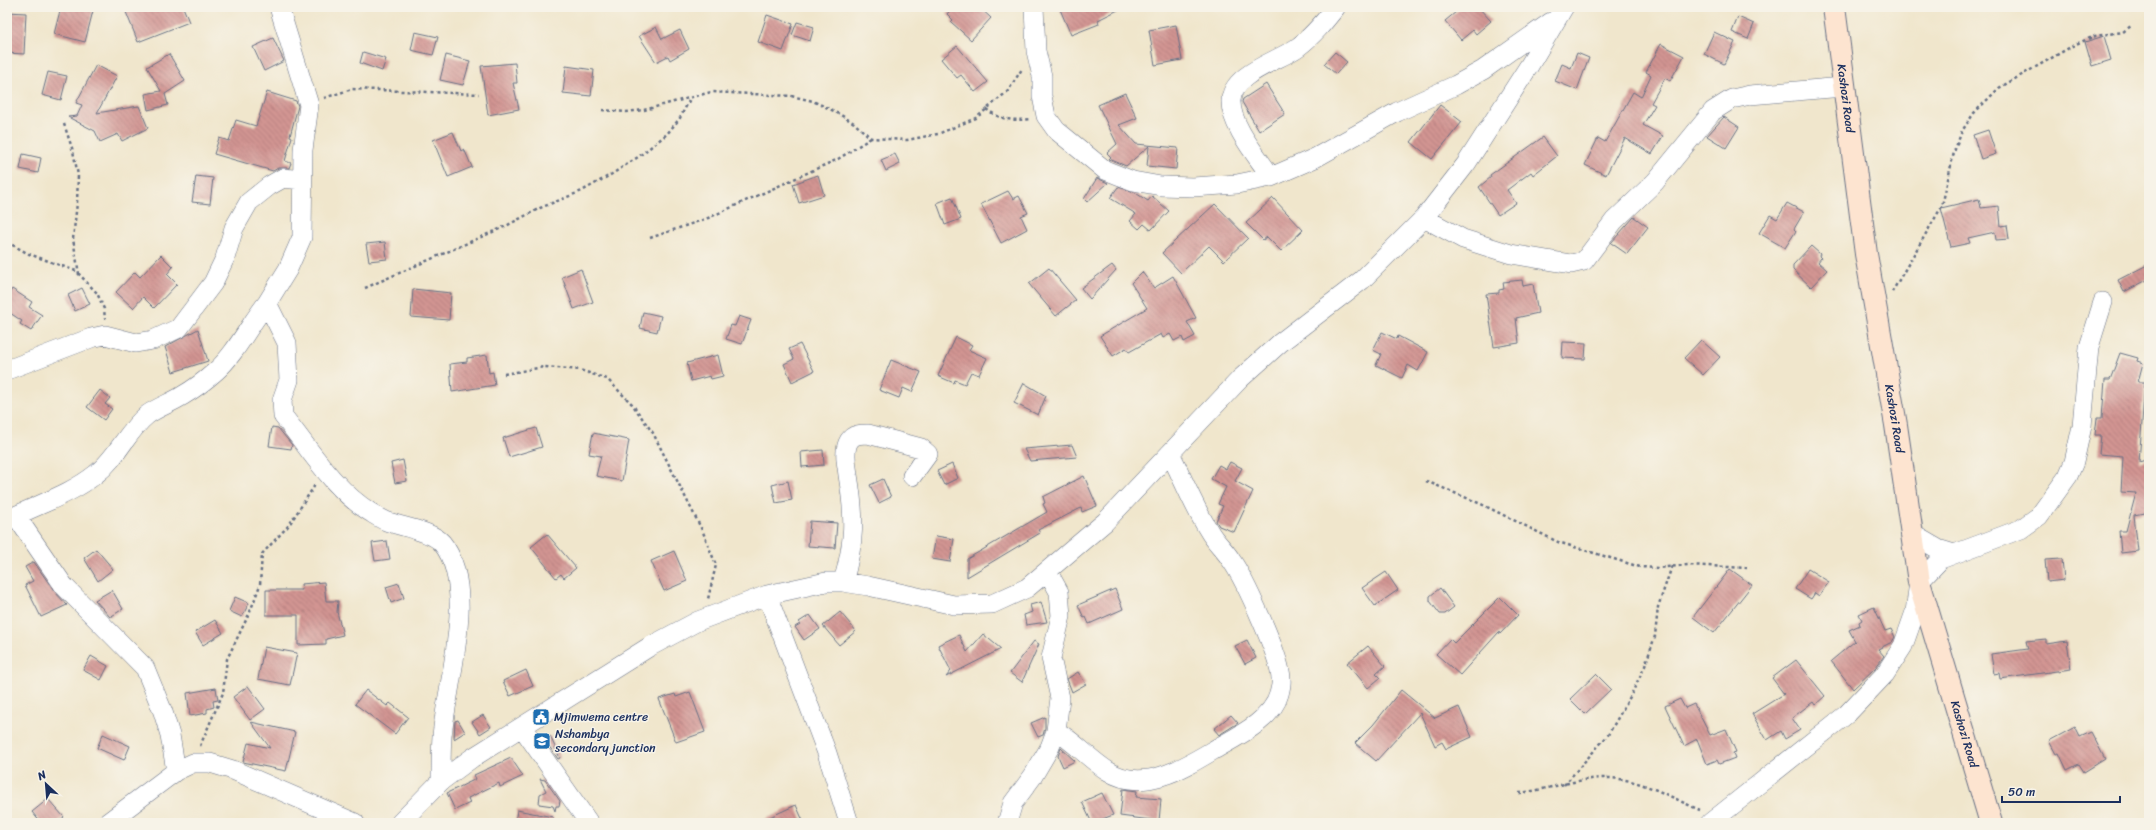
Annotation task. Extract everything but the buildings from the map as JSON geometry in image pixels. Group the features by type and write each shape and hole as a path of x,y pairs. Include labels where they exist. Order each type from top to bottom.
{"main road":[{"name":"Kashozi Road","path":"1834,7 1843,88 1866,254 1919,582 1991,823"}],"street":[{"path":"176,771 170,735 164,712 145,668 64,586 11,518 64,494 96,474 118,451 143,418 182,396 217,371 240,344 288,269 302,238 304,204 302,180 309,105 279,7"},
{"path":"1034,7 1036,51 1042,76 1042,96 1046,116 1056,130 1105,170 1133,181 1161,186 1193,187 1237,184 1271,177 1315,158 1397,112 1456,85 1483,70 1560,12"},
{"path":"1271,177 1242,132 1233,114 1230,103 1232,93 1236,85 1247,76 1298,47 1317,30 1336,7"},
{"path":"400,823 441,781 498,741 649,647 698,621 767,595 826,582 843,582 954,605 992,604 1027,588 1048,572 1105,522 1240,379 1280,343 1362,280 1424,218 1466,164 1530,66 1560,12"},
{"path":"1424,218 1463,239 1511,254 1571,264 1584,261 1614,221 1655,182 1713,111 1732,99 1750,95 1843,88"},
{"path":"7,370 91,338 105,336 136,343 153,340 179,328 213,283 225,258 234,228 249,202 269,186 283,178 302,180"},
{"path":"1719,820 1788,760 1847,714 1885,674 1903,646 1915,612 1919,582 1941,559 1951,553 1970,549 2021,529 2039,516 2068,476 2079,445 2089,347 2103,302"},
{"path":"267,303 287,343 289,380 282,400 283,416 350,496 369,511 386,521 424,533 441,542 455,570 459,582 457,635 442,736 441,781"},
{"path":"843,582 850,557 854,516 846,457 848,442 853,436 868,434 921,448 928,454 912,476"},
{"path":"1056,731 1068,738 1109,772 1123,778 1142,780 1164,776 1185,767 1244,732 1264,717 1279,695 1282,679 1279,665 1263,624 1232,560 1208,530 1170,453"},
{"path":"1912,534 1951,553"},
{"path":"1007,823 1014,803 1037,770 1050,747 1056,731 1060,698 1051,658 1062,616 1059,592 1048,572"},
{"path":"767,595 827,753 850,823"},
{"path":"522,727 589,823"},
{"path":"107,823 176,771 193,763 210,763 233,770 355,823"}],"path":[{"path":"1877,318 1942,206 1954,152 1962,131 1974,113 1999,88 2076,44 2090,37 2123,32 2131,26"},
{"path":"650,238 708,218 838,159 871,138 907,140 923,138 947,131 976,118 1008,91 1036,51"},
{"path":"309,105 335,94 352,89 479,94"},
{"path":"602,110 626,112 644,110 711,92 791,96 813,102 834,111 854,123 871,138"},
{"path":"365,288 504,227 540,208 576,194 612,174 638,157 667,134 680,118 691,97"},
{"path":"986,108 998,118 1009,120 1028,120 1046,116"},
{"path":"64,124 73,151 78,176 73,239 79,274"},
{"path":"7,242 29,254 76,271 96,293 104,309 105,336"},
{"path":"504,374 544,367 580,370 607,379 632,404 653,433 704,532 716,565 710,593 698,621"},
{"path":"193,763 223,693 227,658 250,612 260,585 262,554 289,524 327,470"},
{"path":"1426,481 1481,504 1558,542 1640,568 1688,565 1747,568"},
{"path":"1564,786 1608,735 1631,695 1645,666 1655,636 1658,607 1672,566"},
{"path":"1519,793 1604,778 1654,787 1673,799 1719,820"}],"place":[{"name":"Mjimwema centre","path":"541,717"},
{"name":"Nshambya secondary junction","path":"542,741"}]}
